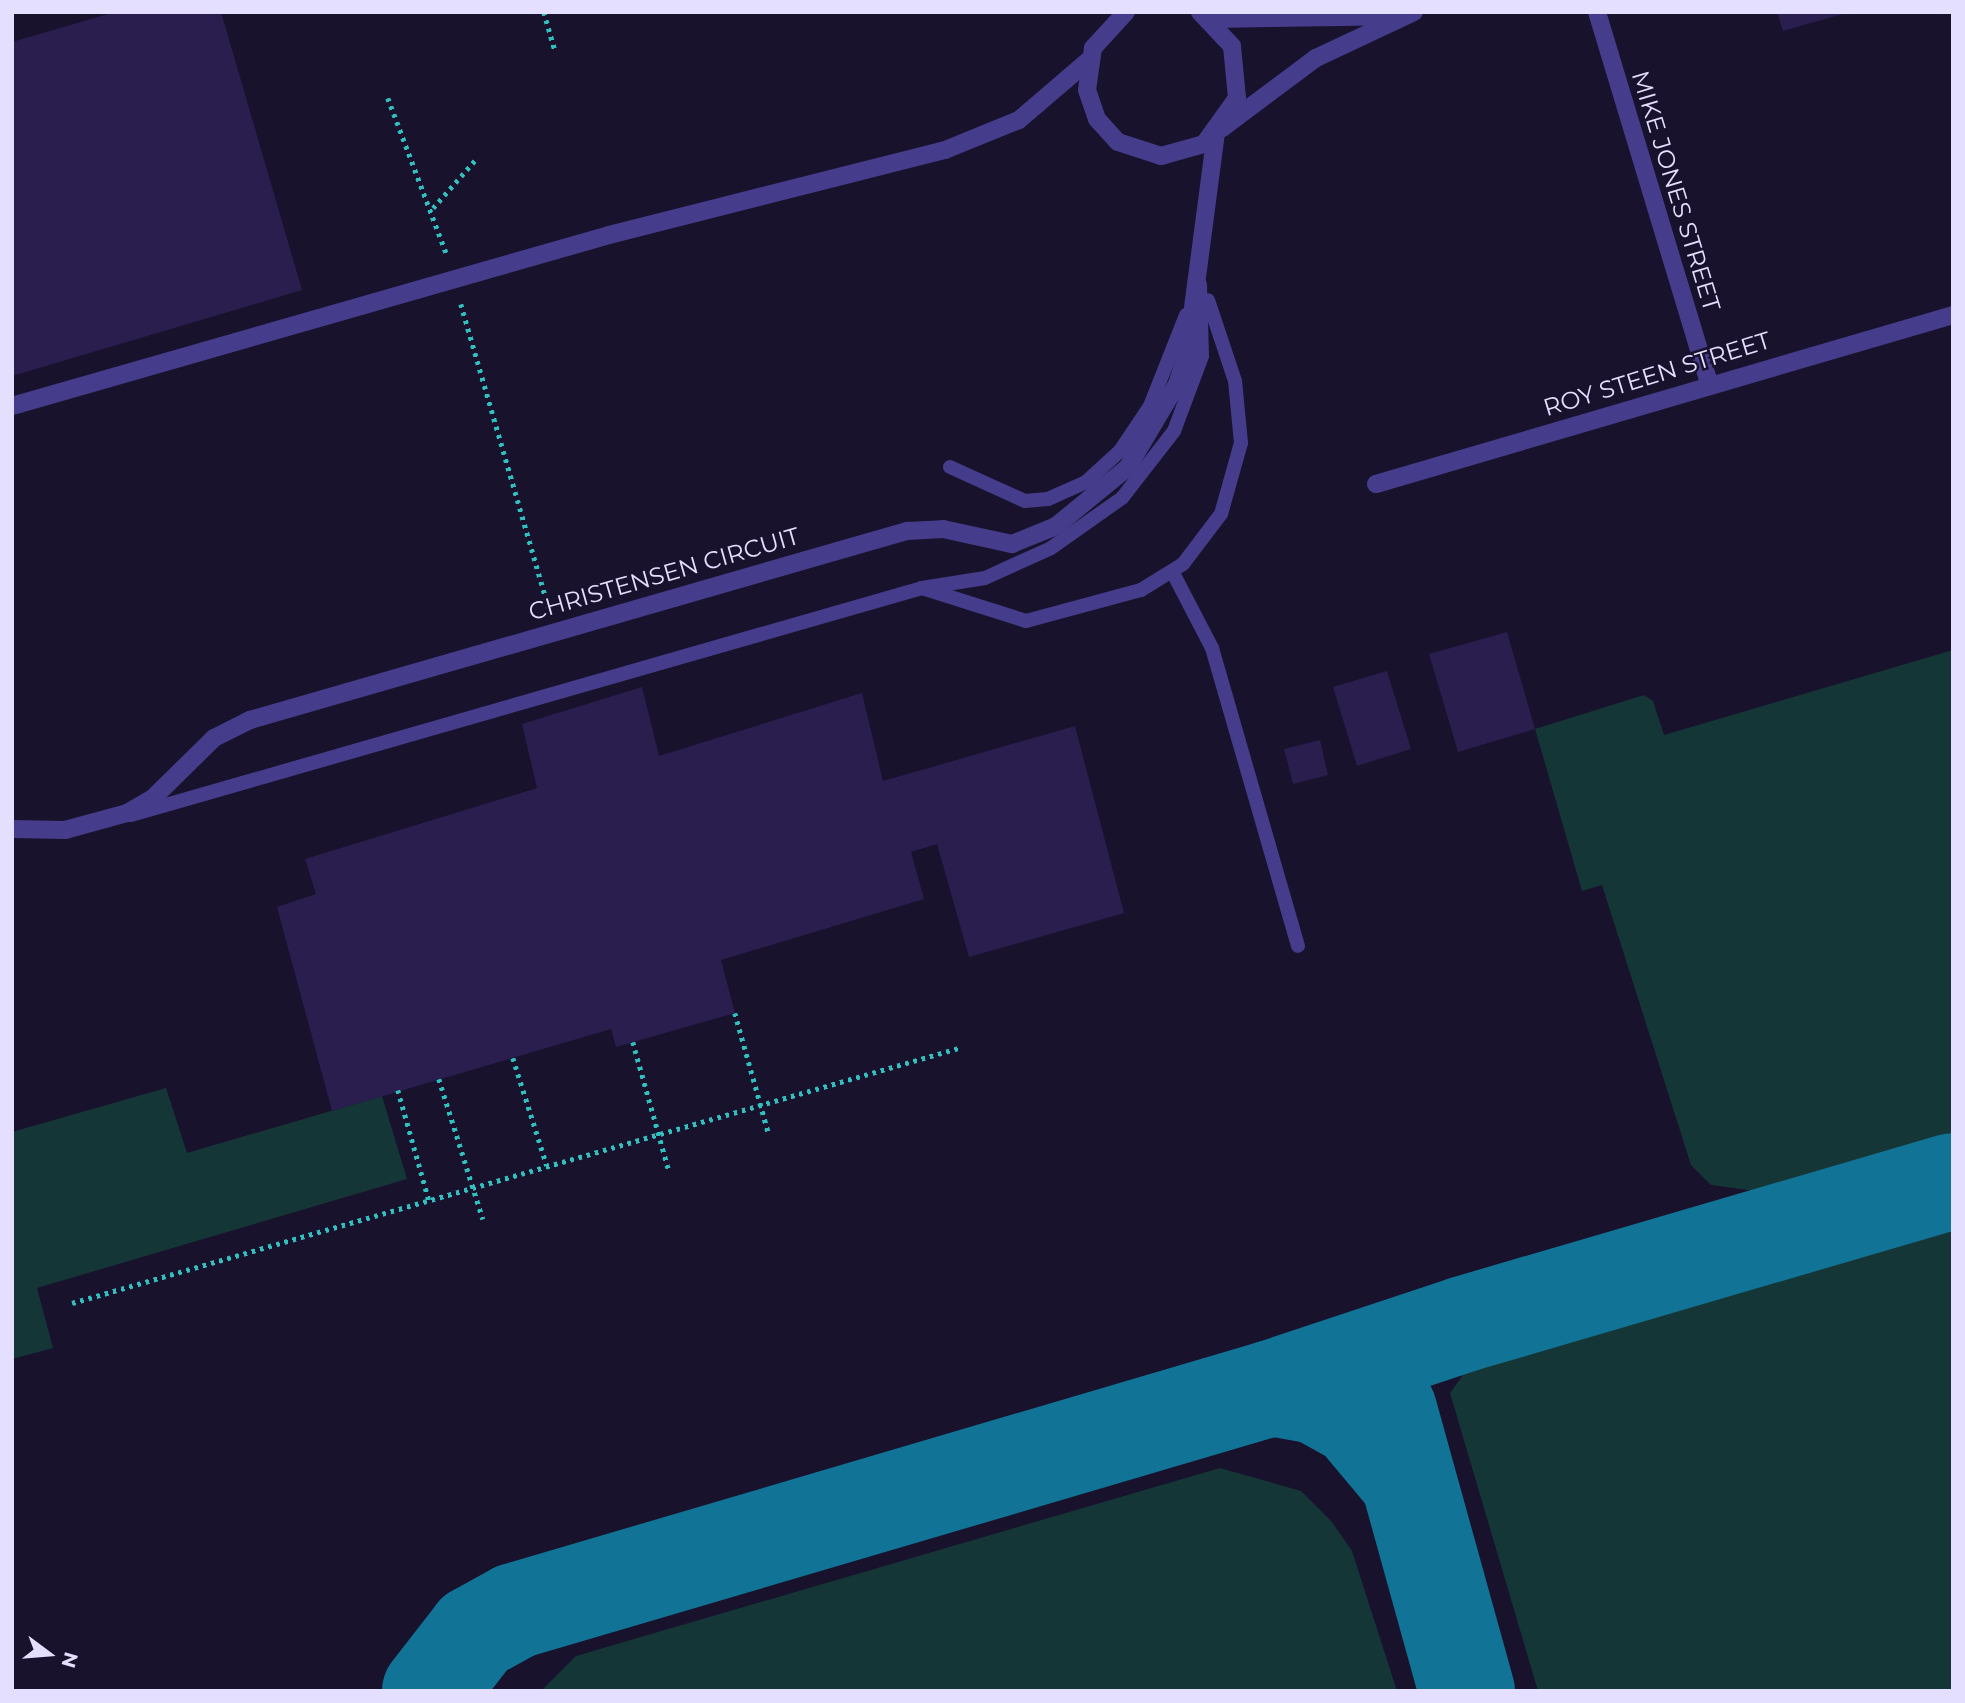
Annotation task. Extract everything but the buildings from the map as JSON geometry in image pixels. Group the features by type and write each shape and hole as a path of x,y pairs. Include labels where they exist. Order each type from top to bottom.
{"street":[{"path":"1106,12 1089,60 1091,105 1118,142 1146,154 1176,155 1219,131 1316,58 1408,14"},
{"path":"1098,38 1126,12"},
{"name":"MIKE JONES STREET","path":"1597,12 1709,383"},
{"path":"1204,14 1408,14"},
{"name":"CHRISTENSEN CIRCUIT","path":"12,829 52,832 99,823 149,801 234,726 556,631 907,531 943,529 1012,544 1056,526 1120,475 1161,418 1187,353 1197,265 1219,131 1237,98 1238,63 1204,14"},
{"path":"12,406 454,280 945,150 1024,116 1089,60"},
{"name":"ROY STEEN STREET","path":"1376,484 1709,383 1953,314"}],"lane":[{"path":"950,467 1025,501 1048,499 1093,478 1120,451 1154,397 1180,336 1197,265"},
{"path":"922,588 1026,621 1128,594 1173,573 1221,514 1241,443 1233,373 1197,265"},
{"path":"99,823 922,588 985,578 1051,548 1099,518 1151,467 1200,365 1205,334 1197,265"},
{"path":"1173,573 1212,648 1298,946"}],"path":[{"path":"544,12 555,50"},
{"path":"388,98 410,169 433,208 556,631"},
{"path":"433,208 476,159"},
{"path":"735,1013 768,1131"},
{"path":"633,1042 669,1171"},
{"path":"72,1303 760,1102 959,1048"},
{"path":"513,1058 547,1166"},
{"path":"439,1079 483,1219"},
{"path":"398,1090 429,1200"}],"green space":[{"path":"1953,650 1953,1153 1801,1197 1711,1185 1691,1165 1602,885 1582,891 1535,729 1644,695 1653,701 1664,735"},
{"path":"166,1088 187,1153 382,1096 407,1179 37,1288 53,1348 12,1359 12,1132"},
{"path":"1953,1210 1953,1691 1538,1691 1450,1393 1463,1375 1485,1357 1565,1325"},
{"path":"1220,1468 1301,1491 1332,1522 1352,1551 1397,1691 541,1691 576,1656"}],"taxiway":[{"path":"1272,1388 1464,1324 1953,1181"},
{"path":"430,1691 475,1633 515,1611 1272,1388 1316,1396 1356,1418 1403,1474"},
{"path":"1389,1410 1467,1691"}]}
